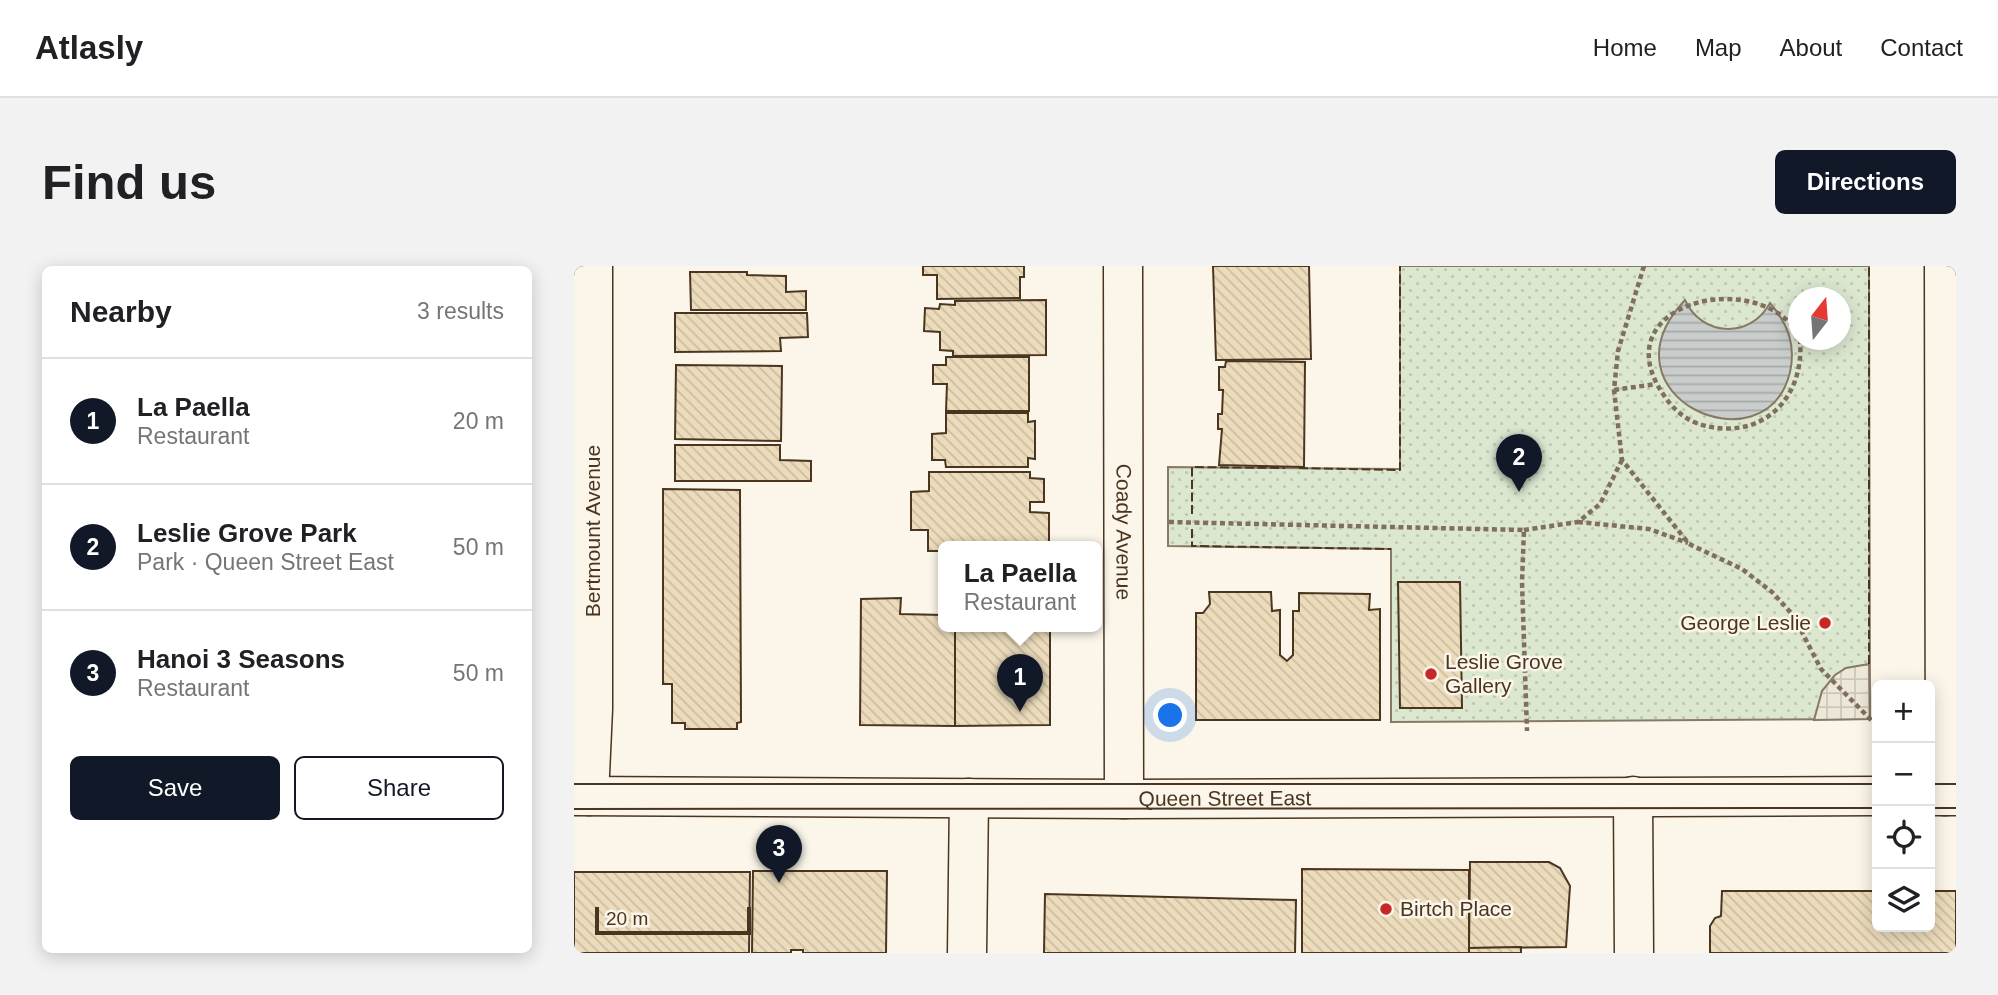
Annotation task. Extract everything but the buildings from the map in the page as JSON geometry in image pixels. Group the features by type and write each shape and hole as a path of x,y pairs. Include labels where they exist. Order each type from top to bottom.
{"street":[{"name":"Bertmount Avenue","path":"582,796 593,709 593,266"},
{"name":"Coady Avenue","path":"1123,266 1124,799"},
{"path":"1944,266 1944,796"},
{"name":"Queen Street East","path":"582,796 1124,799 1872,796"},
{"path":"1633,796 1634,953"},
{"path":"967,953 969,798"}],"path":[{"path":"1644,266 1618,351 1614,390 1622,460 1689,544"},
{"path":"1663,309 1651,333 1650,358 1656,384 1670,405 1690,421 1716,429 1742,428 1764,419 1783,404 1796,383 1802,360 1801,350"},
{"path":"1614,390 1656,384"},
{"path":"1578,522 1600,504 1622,460"},
{"path":"1161,522 1524,530 1578,522 1639,528 1689,544 1742,569 1772,592 1793,615 1821,668 1872,721"},
{"path":"1524,530 1522,582 1527,731"}],"green space":[{"path":"1400,266 1869,266 1870,719 1391,722 1391,549 1168,546 1168,467 1400,469"}],"shaded area":[{"path":"1685,300 1692,312 1702,321 1726,329 1751,323 1770,303 1788,332 1788,350 1792,350 1792,353 1790,372 1775,402 1751,416 1722,418 1695,410 1672,391 1660,366 1663,335"},
{"path":"1869,664 1870,719 1814,720 1822,691 1835,675 1846,668"}],"tram line":[{"path":"574,784 1872,784"},
{"path":"1935,784 1956,784"},
{"path":"574,809 1872,808"},
{"path":"1935,808 1956,808"}],"fence":[{"path":"1299,468 1400,470 1400,266"},
{"path":"1869,266 1869,664"},
{"path":"1192,514 1192,467 1285,468"},
{"path":"1192,529 1192,546 1391,549"}],"place":[{"name":"Leslie Grove Park","path":"1519,492"},
{"name":"George Leslie","path":"1825,623"},
{"name":"Leslie Grove Gallery","path":"1431,674"},
{"name":"La Paella","path":"1020,712"},
{"name":"Hanoi 3 Seasons","path":"779,883"},
{"name":"Birtch Place","path":"1386,909"}]}
